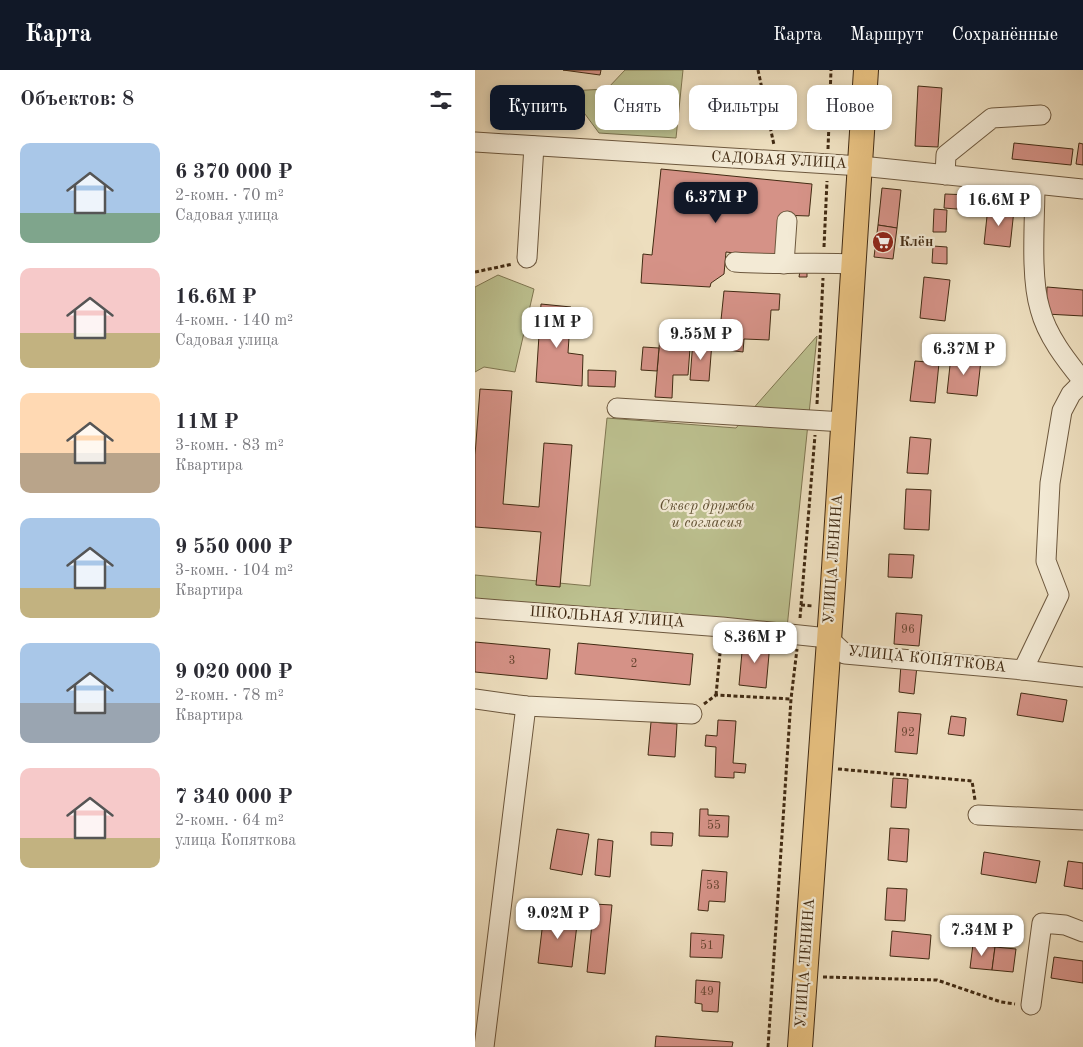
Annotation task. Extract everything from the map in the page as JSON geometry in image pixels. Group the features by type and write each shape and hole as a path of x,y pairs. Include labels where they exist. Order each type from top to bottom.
{"main road":[{"name":"УЛИЦА ЛЕНИНА","path":"800,1047 844,422 866,70"}],"street":[{"path":"945,175 946,155 992,118 1041,116"},
{"name":"САДОВАЯ УЛИЦА","path":"475,142 861,166 1083,189"},
{"path":"527,258 534,146"},
{"path":"1035,185 1035,266 1040,309 1061,354 1083,381"},
{"path":"784,264 787,220"},
{"path":"735,262 854,264"},
{"name":"УЛИЦА КОПЯТКОВА","path":"828,638 845,654 1023,670 1059,595 1046,561 1050,483 1062,410 1071,394 1083,381"},
{"path":"617,408 844,422"},
{"name":"ШКОЛЬНАЯ УЛИЦА","path":"475,608 722,627 828,638"},
{"path":"1023,670 1083,677"},
{"path":"475,699 526,706 692,714"},
{"path":"484,1047 526,706"},
{"path":"978,816 1083,820"},
{"path":"1031,1005 1042,923 1065,925 1083,932"}],"path":[{"path":"758,70 778,162"},
{"path":"769,1047 791,699 799,635 816,420 831,70"},
{"path":"475,272 509,266 527,258"},
{"path":"716,694 722,627"},
{"path":"692,714 716,694 791,699"},
{"path":"819,767 972,782 978,816"},
{"path":"805,977 937,980 1001,1002 1031,1005"}],"green space":[{"path":"625,70 683,70 679,109 679,85 611,85"},
{"path":"585,90 595,90 595,128 585,114"},
{"path":"597,130 677,130 676,138 599,133"},
{"path":"498,275 534,289 515,372 484,367 475,372 475,287"},
{"name":"Сквер дружбы и согласия","path":"817,336 787,628 475,603 475,575 590,586 607,418 736,428"}],"building":[{"path":"563,70 601,70 600,75"},
{"path":"918,86 942,88 938,147 915,146"},
{"path":"1014,143 1073,149 1071,165 1012,159"},
{"path":"1079,143 1083,144 1083,165 1076,164"},
{"path":"661,169 812,184 809,216 780,215 776,258 726,252 724,274 711,283 710,287 641,283 643,254 652,255"},
{"path":"882,188 901,190 897,228 878,225"},
{"path":"945,194 970,195 969,210 944,208"},
{"path":"988,207 1014,210 1010,247 984,244"},
{"path":"934,209 947,210 946,232 933,232"},
{"path":"878,225 897,228 893,259 874,257"},
{"path":"933,246 947,247 947,264 932,263"},
{"path":"800,271 807,271 807,277 799,277"},
{"path":"924,277 950,280 945,321 920,318"},
{"path":"1047,287 1083,290 1083,316 1046,314"},
{"path":"724,291 780,294 779,310 771,310 769,340 744,339 743,352 718,349"},
{"path":"541,304 571,307 568,353 583,355 582,386 536,382"},
{"path":"691,335 688,375 673,375 672,398 655,397 660,336"},
{"path":"693,340 712,342 709,381 690,380"},
{"path":"643,347 659,348 657,371 641,370"},
{"path":"951,356 981,360 977,396 947,393"},
{"path":"915,361 939,363 935,403 910,401"},
{"path":"588,370 616,371 615,387 588,386"},
{"path":"480,389 512,391 503,504 539,507 544,443 572,445 560,587 536,585 541,532 475,527 475,455"},
{"path":"910,437 931,439 928,474 907,473"},
{"path":"906,489 931,490 929,530 904,529"},
{"path":"889,554 914,555 912,578 888,577"},
{"path":"896,613 922,615 919,646 894,644"},
{"path":"743,641 770,643 766,688 739,685"},
{"path":"475,642 550,649 547,679 475,672"},
{"path":"578,643 693,654 690,685 575,674"},
{"path":"901,664 917,666 914,694 899,692"},
{"path":"1021,693 1067,700 1063,722 1017,715"},
{"path":"898,712 921,714 917,754 895,752"},
{"path":"951,716 966,718 964,736 948,734"},
{"path":"718,720 736,721 733,763 746,764 745,773 734,772 734,778 715,777 716,747 705,746 706,735 717,736"},
{"path":"651,722 677,724 675,757 648,755"},
{"path":"893,778 908,779 906,808 891,807"},
{"path":"700,809 708,809 708,815 729,816 728,837 699,836"},
{"path":"890,828 909,829 907,862 888,860"},
{"path":"557,829 589,834 582,875 550,869"},
{"path":"651,832 673,833 672,846 651,845"},
{"path":"598,839 613,841 610,877 595,875"},
{"path":"984,852 1040,861 1036,883 981,874"},
{"path":"1068,861 1083,863 1083,889 1064,886"},
{"path":"702,870 727,872 725,902 709,901 708,911 698,910"},
{"path":"887,888 907,889 905,921 885,920"},
{"path":"594,904 612,905 605,974 587,972"},
{"path":"544,913 578,916 572,967 538,963"},
{"path":"892,931 931,935 929,959 890,956"},
{"path":"691,933 724,935 722,958 690,957"},
{"path":"973,944 995,947 992,970 970,968"},
{"path":"995,947 1016,949 1013,972 992,970"},
{"path":"1054,957 1083,961 1083,983 1051,978"},
{"path":"696,980 720,982 718,1012 702,1011 702,1004 695,1003"},
{"path":"656,1036 733,1042 732,1047 655,1047"}],"place":[{"name":"Клён","path":"883,242"}]}
